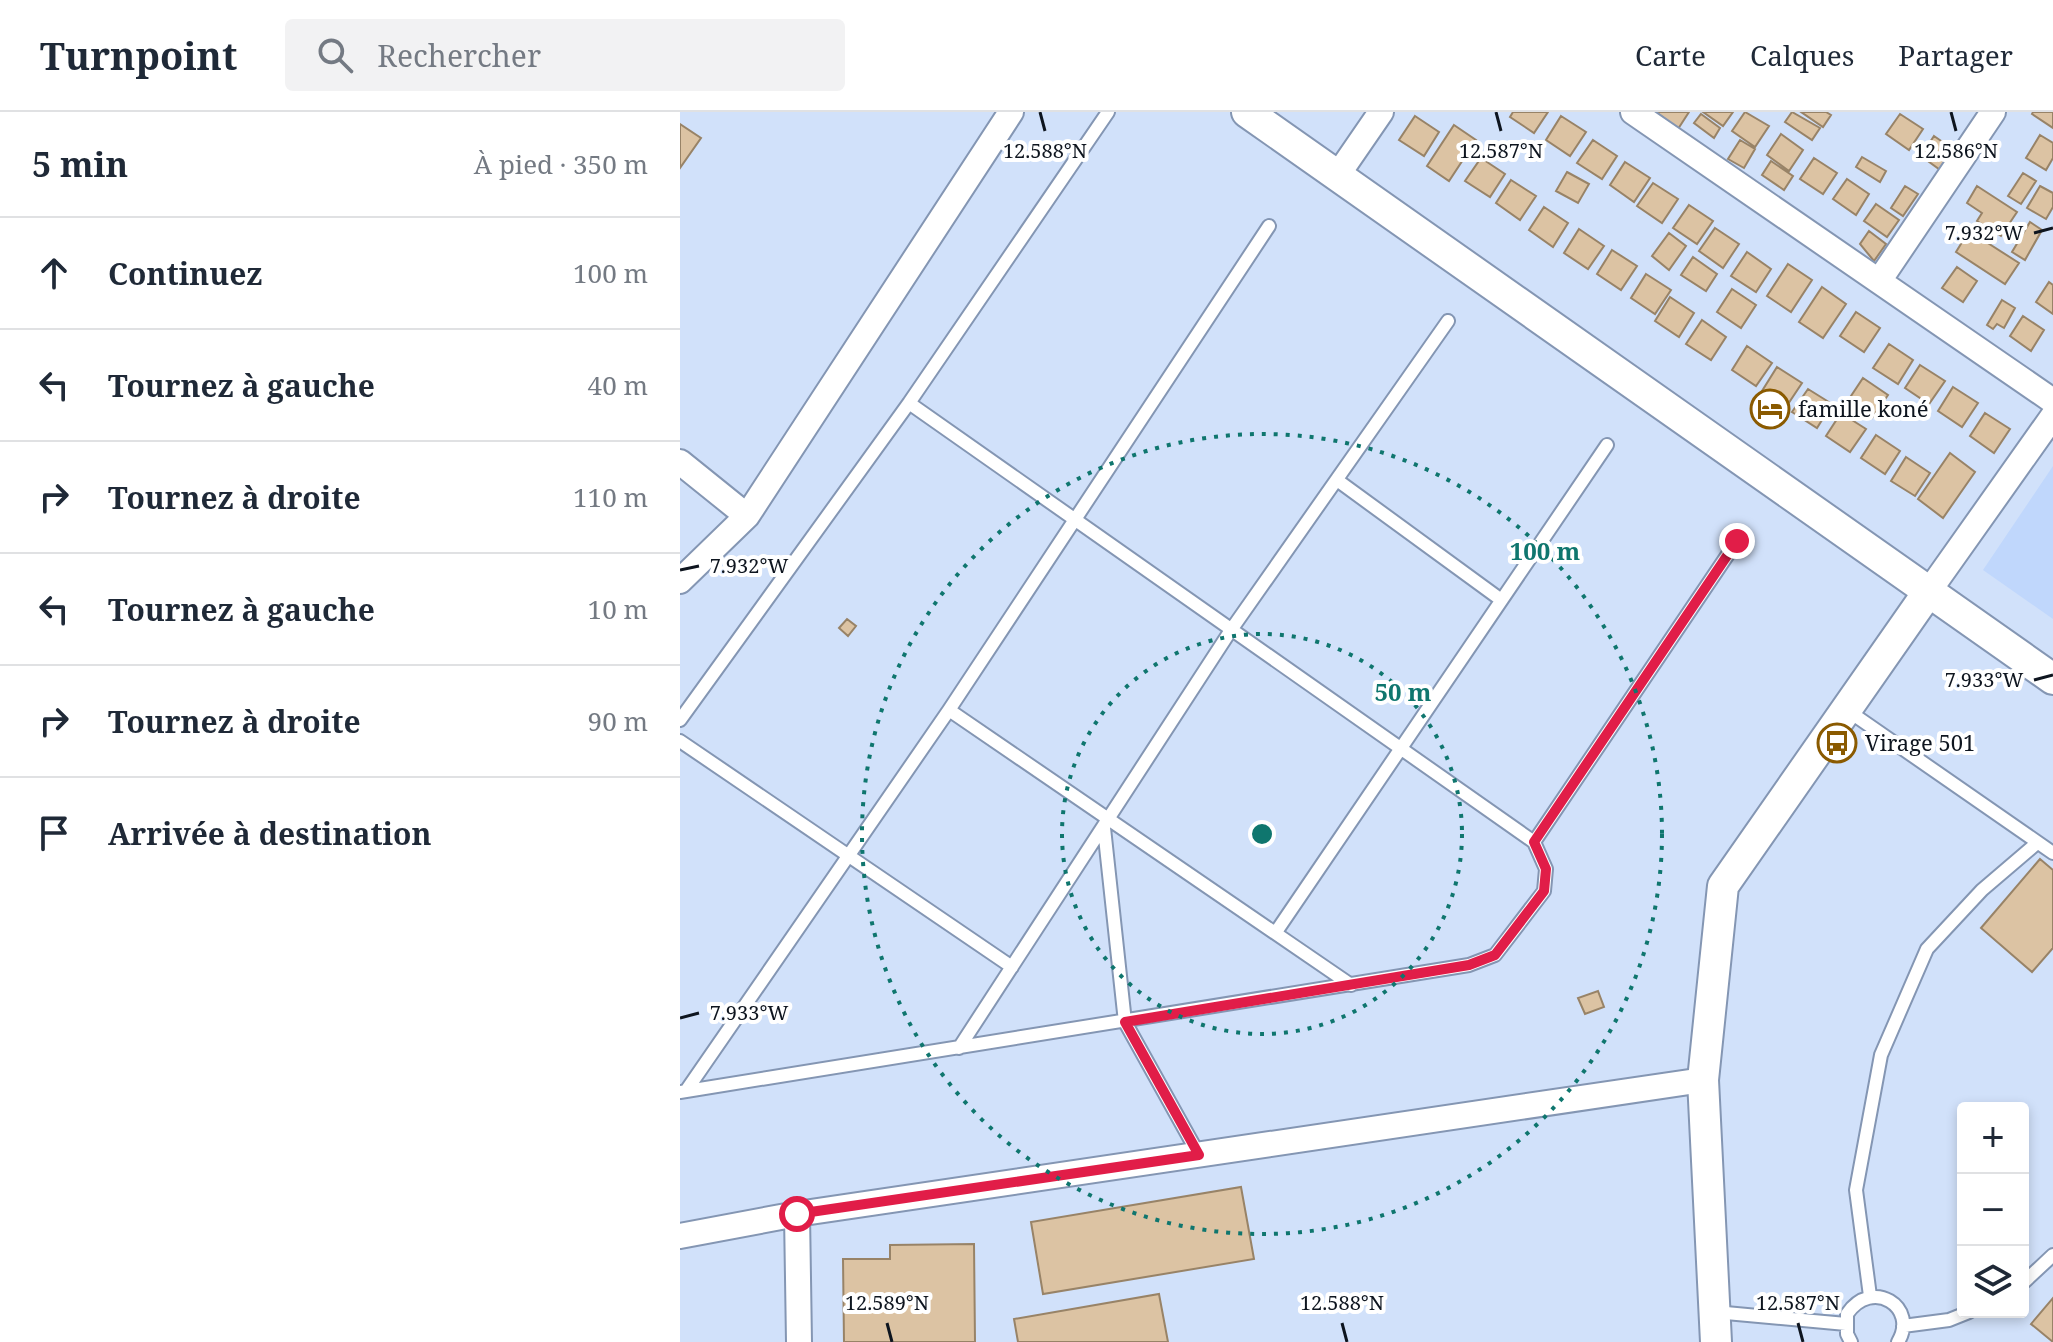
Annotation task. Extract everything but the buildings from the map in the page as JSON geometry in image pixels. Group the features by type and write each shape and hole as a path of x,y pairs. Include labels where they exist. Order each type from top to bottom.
{"street":[{"path":"680,581 747,516 1011,112"},
{"path":"1247,112 2053,679"},
{"path":"1337,176 1381,112"},
{"path":"1633,112 2053,401"},
{"path":"1879,281 1986,115"},
{"path":"1716,1342 1703,1080 1723,886 2053,416"},
{"path":"680,462 747,516"},
{"path":"680,1236 797,1214 1703,1080"},
{"path":"797,1214 799,1342"}],"lane":[{"path":"680,720 909,403 1108,112"},
{"path":"683,1092 949,710 1073,518 1269,226"},
{"path":"959,1048 1231,630 1448,321"},
{"path":"683,1092 1469,965 1495,955 1544,891 1546,869 1534,842 909,403"},
{"path":"1276,932 1607,445"},
{"path":"1337,480 1500,599"},
{"path":"1534,842 1737,541"},
{"path":"949,710 1107,822 1276,932 1351,985"},
{"path":"1847,710 2053,853"},
{"path":"680,741 1012,967"},
{"path":"1107,822 1125,1022 1199,1155"},
{"path":"1870,1296 1856,1190 1881,1055 1927,949 1982,890 2037,843"},
{"path":"2029,1277 2053,1255"},
{"path":"1851,1342 1846,1324 1853,1306 1870,1296 1890,1300 1897,1307 1903,1326 1898,1342"},
{"path":"1715,1312 1846,1324"},
{"path":"1903,1326 1957,1317"}],"shaded area":[{"path":"2053,466 2053,619 1983,570"}],"place":[{"name":"famille koné","path":"1770,409"},
{"name":"Virage 501","path":"1837,743"}],"route":[{"path":"797,1214 1199,1155 1125,1022 1469,965 1495,955 1544,891 1546,869 1534,842 1737,541"}]}
